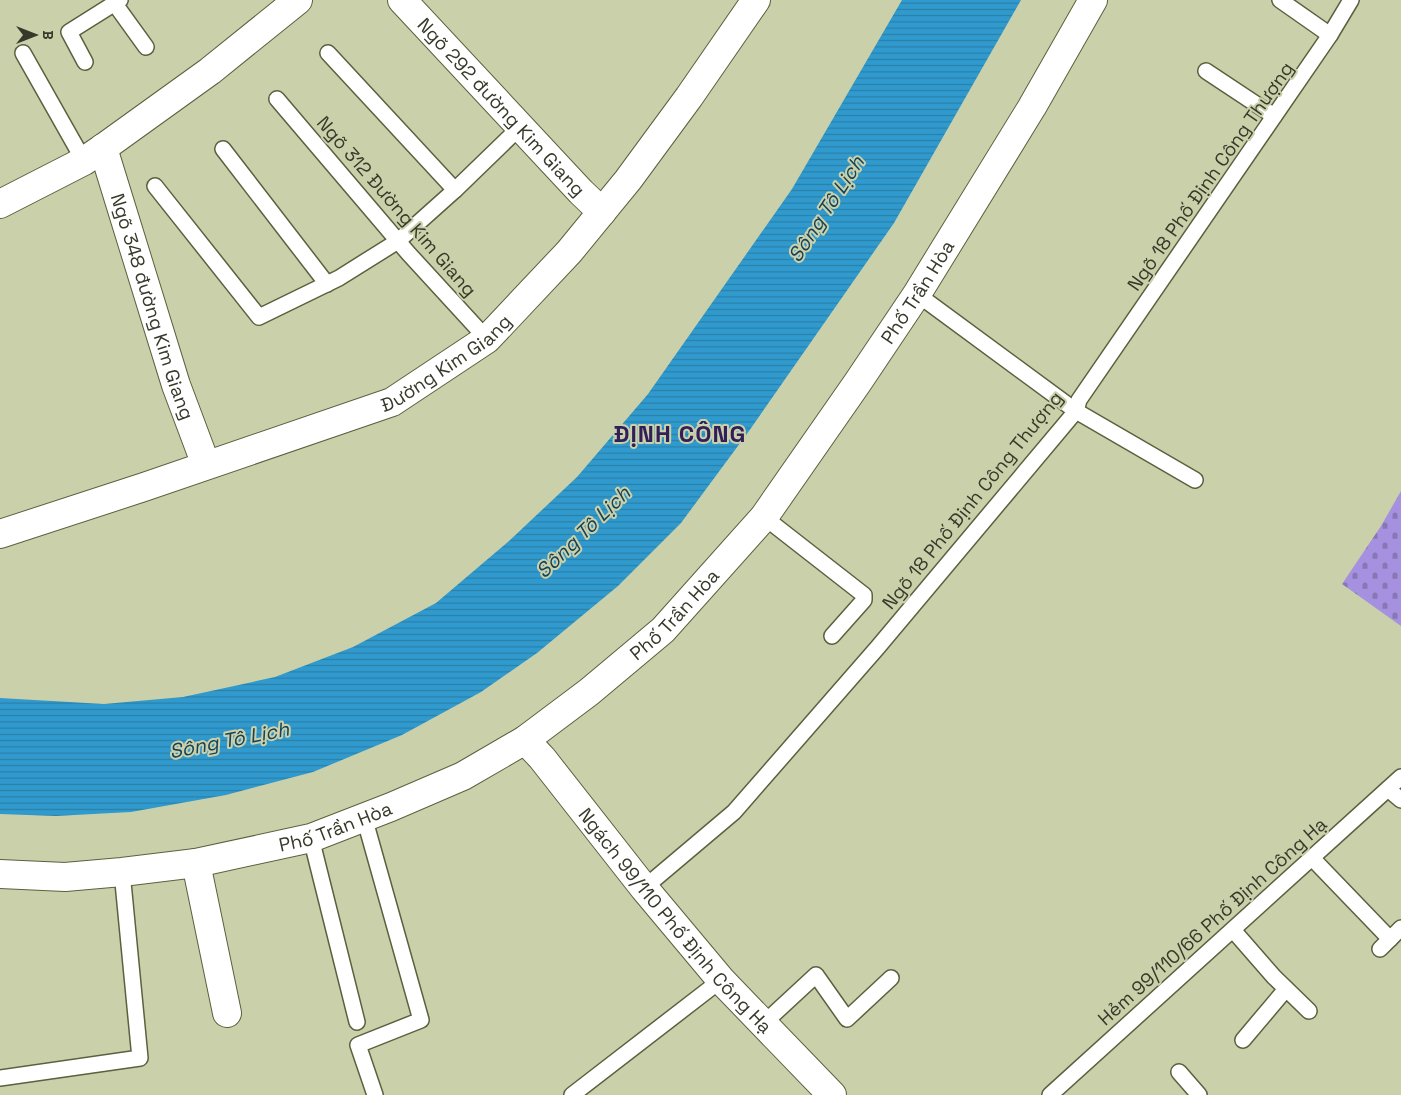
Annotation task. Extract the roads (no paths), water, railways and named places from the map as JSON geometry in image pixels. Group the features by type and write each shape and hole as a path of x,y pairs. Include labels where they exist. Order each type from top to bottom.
{"main road":[{"path":"0,204 93,154 210,71 298,0"},
{"name":"Ngõ 292 đường Kim Giang","path":"402,0 602,212"},
{"name":"Đường Kim Giang","path":"0,534 392,402 487,339 568,252 628,180 689,97 756,0"},
{"name":"Phố Trần Hòa","path":"0,874 65,877 122,872 196,863 311,838 463,776 525,740 589,692 663,630 764,516 917,294 1032,107 1093,0"},
{"name":"Ngõ 348 đường Kim Giang","path":"93,154 206,465"},
{"name":"Ngách 99/110 Phố Định Công Hạ","path":"525,740 542,758 644,888 721,980 825,1093"},
{"path":"196,863 227,1014"}],"lane":[{"path":"1280,0 1330,36"},
{"name":"Ngõ 18 Phố Định Công Thượng","path":"644,888 734,812 878,647 1076,411 1079,400 1330,36 1352,0"},
{"path":"85,62 70,32 117,2 146,46"},
{"path":"23,53 93,154"},
{"path":"328,53 454,190"},
{"path":"1206,72 1274,116"},
{"name":"Ngõ 312 Đường Kim Giang","path":"278,99 398,241 487,339"},
{"path":"155,186 259,318 327,284 398,241 520,127"},
{"path":"223,149 327,284"},
{"path":"917,294 1076,411 1195,480"},
{"path":"764,516 864,595 864,600 832,636"},
{"name":"Hẻm 99/110/66 Phố Định Công Hạ","path":"1050,1095 1401,777"},
{"path":"1388,789 1401,800"},
{"path":"364,817 421,1020 358,1045 375,1095"},
{"path":"311,838 357,1022"},
{"path":"1312,858 1390,939"},
{"path":"0,1078 140,1058 122,872"},
{"path":"1233,930 1309,1011"},
{"path":"763,1024 816,976 848,1019 891,978"},
{"path":"572,1095 721,980"},
{"path":"1244,1040 1286,988"},
{"path":"1179,1072 1199,1095"}],"water":[{"name":"Sông Tô Lịch","path":"902,0 1021,0 894,223 749,431 681,523 618,586 537,653 481,692 402,735 313,772 226,795 131,812 56,816 0,814 0,698 104,704 183,697 275,677 353,647 436,603 509,541 577,477 648,394 792,189"}],"district":[{"name":"ĐỊNH CÔNG","path":"680,434"}]}
